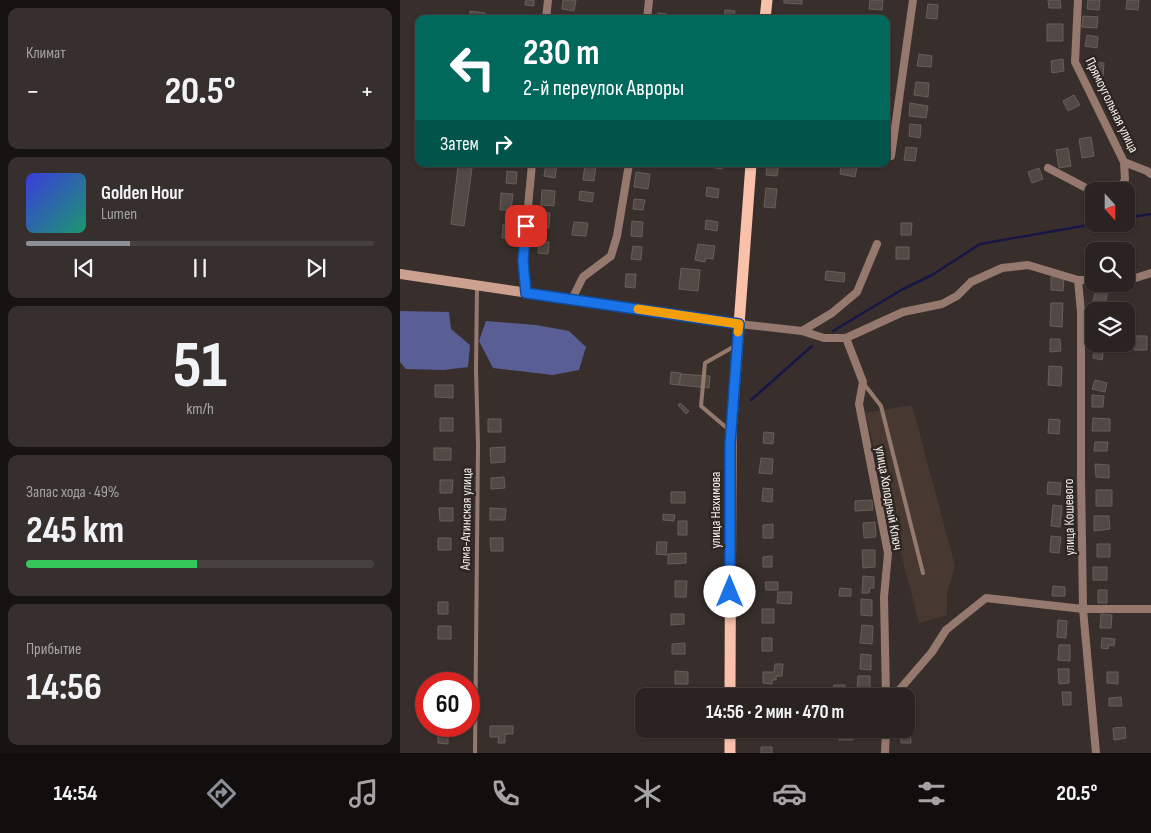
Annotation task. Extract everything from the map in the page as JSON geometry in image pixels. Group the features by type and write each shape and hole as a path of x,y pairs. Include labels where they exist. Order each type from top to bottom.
{"main road":[{"path":"765,15 767,0"},
{"name":"улица Нахимова","path":"730,688 731,432 751,167"},
{"path":"730,738 730,753"}],"street":[{"path":"546,15 548,0"},
{"path":"646,15 648,0"},
{"path":"891,156 913,0"},
{"name":"Прямоугольная улица","path":"1078,0 1075,62 1124,162 1150,171"},
{"path":"1124,162 1124,182"},
{"path":"526,293 523,261 532,167"},
{"path":"572,299 583,277 611,256 618,236 628,167"},
{"path":"1048,168 1085,187"},
{"path":"802,331 832,313 857,292 878,244"},
{"path":"400,274 739,324 802,331 824,338 846,338 903,312 942,304 957,296 971,282 1002,268 1028,265 1078,280 1085,280"},
{"path":"1135,278 1151,273"},
{"name":"улица Кошевого","path":"1078,280 1080,312 1083,609 1096,753"},
{"name":"улица Холодный Ключ","path":"846,338 863,382 860,404 888,553 884,597 886,688"},
{"path":"901,688 932,652 946,630 986,598 1083,609 1151,610"},
{"path":"885,753 886,738"}],"lane":[{"name":"Алма-Атинская улица","path":"475,753 478,445 476,370 477,285"},
{"path":"731,432 701,406 705,363 737,345"},
{"path":"863,382 881,406 924,573"}],"shaded area":[{"path":"400,311 449,312 451,329 470,345 468,367 444,370 406,369 400,362"},
{"path":"486,321 536,325 569,331 586,347 579,370 553,375 493,368 479,341"},
{"path":"912,405 955,566 947,593 947,615 919,623 865,413"}],"building":[{"path":"526,0 534,0 534,6 525,5"},
{"path":"563,0 576,0 574,11 562,9"},
{"path":"784,0 802,0 802,4 784,3"},
{"path":"870,0 883,0 882,10 869,9"},
{"path":"1048,0 1060,0 1061,8 1049,8"},
{"path":"1088,0 1100,0 1099,10 1087,9"},
{"path":"1127,0 1139,0 1138,10 1126,9"},
{"path":"928,4 938,5 937,19 926,18"},
{"path":"725,10 735,11 734,15 724,15"},
{"path":"470,11 485,13 485,15 470,15"},
{"path":"1083,16 1098,17 1097,28 1082,27"},
{"path":"1047,24 1063,24 1063,41 1047,41"},
{"path":"1087,35 1098,37 1097,48 1085,46"},
{"path":"919,54 932,56 931,67 917,66"},
{"path":"1063,59 1064,71 1052,73 1051,61"},
{"path":"1092,62 1104,63 1103,76 1091,75"},
{"path":"916,82 929,83 928,97 914,95"},
{"path":"1074,95 1080,105 1068,111 1063,101"},
{"path":"910,103 928,106 926,118 909,116"},
{"path":"910,124 921,125 920,138 909,136"},
{"path":"1091,137 1094,156 1082,158 1079,139"},
{"path":"906,147 917,148 915,161 904,160"},
{"path":"1068,148 1071,166 1059,168 1056,150"},
{"path":"458,167 472,168 464,226 451,224"},
{"path":"546,167 557,167 555,178 544,176"},
{"path":"585,167 596,167 594,181 583,180"},
{"path":"767,167 778,167 777,176 766,175"},
{"path":"841,167 857,167 855,177 840,174"},
{"path":"1039,168 1043,179 1032,183 1028,172"},
{"path":"507,171 517,172 516,184 506,183"},
{"path":"636,172 650,174 648,189 634,187"},
{"path":"707,187 719,189 718,198 706,196"},
{"path":"766,188 777,189 775,208 764,207"},
{"path":"542,190 555,191 554,206 541,205"},
{"path":"580,191 594,193 592,202 579,200"},
{"path":"501,193 513,194 511,210 500,210"},
{"path":"634,199 645,200 643,210 633,209"},
{"path":"539,212 550,213 549,228 537,227"},
{"path":"706,220 718,222 717,231 705,229"},
{"path":"632,221 643,222 642,237 631,236"},
{"path":"574,222 588,223 586,236 572,235"},
{"path":"901,223 912,223 911,235 901,235"},
{"path":"503,224 513,225 513,239 502,238"},
{"path":"539,241 549,242 548,254 538,253"},
{"path":"698,244 715,246 713,259 706,258 705,262 695,260"},
{"path":"633,246 642,247 641,260 631,259"},
{"path":"896,247 909,247 909,259 896,259"},
{"path":"681,268 700,270 698,291 679,289"},
{"path":"826,271 845,273 844,282 825,280"},
{"path":"626,274 636,274 635,288 625,287"},
{"path":"1051,277 1064,277 1063,291 1051,290"},
{"path":"1095,292 1108,292 1105,302 1093,302"},
{"path":"1051,303 1063,303 1062,327 1050,326"},
{"path":"1135,336 1147,336 1147,350 1135,350"},
{"path":"1050,339 1060,339 1061,351 1050,352"},
{"path":"1094,352 1103,352 1102,360 1093,358"},
{"path":"1049,366 1062,367 1061,386 1048,385"},
{"path":"671,372 681,373 679,385 670,384"},
{"path":"681,374 710,376 709,388 679,385"},
{"path":"1095,380 1107,383 1105,392 1092,389"},
{"path":"435,385 453,385 453,398 435,397"},
{"path":"1092,395 1104,396 1103,407 1092,407"},
{"path":"680,403 689,411 686,414 678,405"},
{"path":"440,418 453,418 453,431 440,431"},
{"path":"1093,418 1110,419 1110,431 1092,431"},
{"path":"488,419 501,419 501,432 488,432"},
{"path":"1049,419 1060,420 1059,434 1048,433"},
{"path":"764,432 774,433 773,444 763,443"},
{"path":"1095,442 1108,442 1107,451 1094,451"},
{"path":"505,447 505,462 491,463 490,448"},
{"path":"434,448 451,448 451,460 434,460"},
{"path":"761,458 773,459 772,474 759,473"},
{"path":"1095,464 1109,465 1109,478 1096,477"},
{"path":"504,477 505,488 491,489 491,478"},
{"path":"440,480 453,480 452,493 440,493"},
{"path":"1048,482 1061,483 1060,495 1047,494"},
{"path":"763,488 773,489 772,502 762,501"},
{"path":"1096,490 1112,490 1112,506 1096,506"},
{"path":"671,492 685,492 685,503 671,503"},
{"path":"872,500 873,510 855,511 855,501"},
{"path":"1053,505 1062,506 1060,527 1051,526"},
{"path":"439,508 453,508 453,521 440,521"},
{"path":"490,508 506,509 505,520 490,520"},
{"path":"663,514 675,515 674,521 663,520"},
{"path":"1094,516 1109,516 1110,529 1094,531"},
{"path":"678,521 687,521 687,535 678,535"},
{"path":"875,522 876,537 864,538 863,523"},
{"path":"773,524 773,538 763,538 763,525"},
{"path":"1051,536 1061,537 1059,553 1050,552"},
{"path":"438,538 451,538 451,550 438,550"},
{"path":"490,538 503,538 503,551 491,551"},
{"path":"657,542 667,542 666,555 656,554"},
{"path":"1097,544 1110,544 1110,557 1097,557"},
{"path":"862,550 875,550 875,567 863,568"},
{"path":"686,553 686,563 668,564 668,554"},
{"path":"772,556 772,567 763,567 763,557"},
{"path":"1093,567 1107,567 1107,580 1093,580"},
{"path":"863,576 874,577 874,588 870,588 869,593 862,593"},
{"path":"675,581 687,581 686,597 675,597"},
{"path":"765,582 778,582 778,590 766,590"},
{"path":"1053,586 1065,587 1065,596 1052,596"},
{"path":"840,588 851,589 851,596 839,596"},
{"path":"1098,590 1107,590 1107,603 1098,603"},
{"path":"778,592 792,592 791,604 777,603"},
{"path":"861,599 872,600 872,616 861,615"},
{"path":"438,602 448,602 448,614 438,614"},
{"path":"762,609 774,609 774,623 762,623"},
{"path":"671,614 684,614 684,624 671,625"},
{"path":"1101,614 1112,615 1111,628 1100,628"},
{"path":"1058,620 1067,621 1066,638 1057,637"},
{"path":"862,625 873,626 872,644 860,643"},
{"path":"438,626 451,626 451,639 438,639"},
{"path":"762,638 772,638 772,651 762,651"},
{"path":"1102,638 1115,639 1114,646 1109,645 1108,649 1101,648"},
{"path":"685,643 685,654 672,654 672,644"},
{"path":"1059,645 1070,645 1070,661 1058,660"},
{"path":"861,654 871,655 871,670 860,669"},
{"path":"775,664 783,664 782,676 776,676 776,680 772,680 772,684 763,683 763,672 774,672"},
{"path":"1058,669 1069,669 1069,683 1059,684"},
{"path":"675,671 688,672 688,684 675,684"},
{"path":"1107,672 1118,672 1118,684 1107,683"},
{"path":"858,676 870,676 870,688 857,688"},
{"path":"834,685 845,685 845,688 834,688"},
{"path":"1062,692 1071,692 1071,705 1063,705"},
{"path":"1121,697 1122,706 1109,706 1109,698"},
{"path":"490,726 513,726 513,734 505,734 505,743 498,743 499,737 490,737"},
{"path":"1125,727 1126,738 1114,740 1113,728"},
{"path":"438,737 448,737 448,744 438,743"},
{"path":"839,738 853,738 853,740 839,740"},
{"path":"901,738 911,738 911,743 901,743"},
{"path":"761,747 772,747 772,753 761,753"}],"waterway":[{"path":"1135,217 1151,214"},
{"path":"833,331 903,289 932,275 980,244 1085,226"},
{"path":"751,400 812,346"}],"slow traffic":[{"path":"638,309 739,324 738,332"}],"route":[{"path":"526,226 523,261 526,293 739,324 730,444 730,592"}]}
